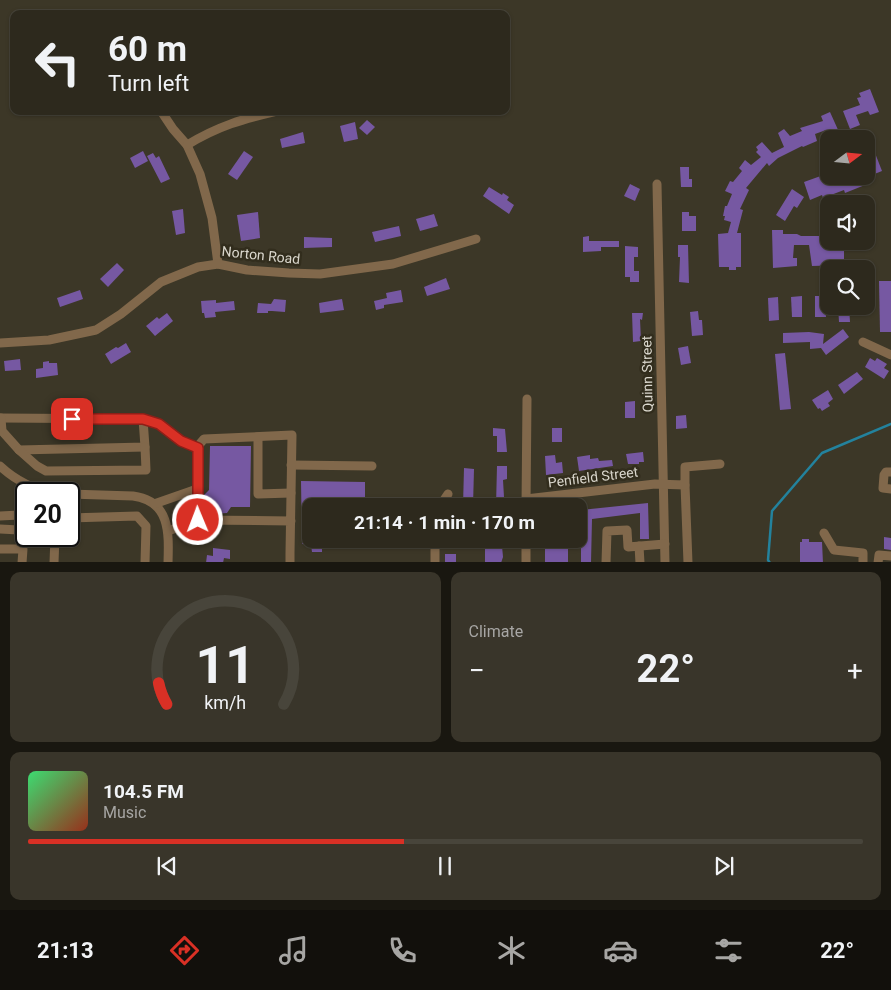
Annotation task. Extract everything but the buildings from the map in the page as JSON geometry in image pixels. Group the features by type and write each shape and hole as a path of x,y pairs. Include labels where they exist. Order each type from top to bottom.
{"street":[{"path":"164,115 187,145 200,174 212,218 218,264"},
{"path":"187,145 230,123 261,115"},
{"name":"Quinn Street","path":"657,184 665,562"},
{"name":"Norton Road","path":"0,342 49,340 96,330 122,314 152,288 198,266 218,264 247,270 289,274 320,274 393,264 476,239"},
{"path":"864,342 891,355"},
{"path":"526,498 527,399"},
{"path":"143,419 146,470 46,471 37,466 19,450 2,430 1,422 143,419 159,424 181,441 198,448"},
{"path":"198,520 198,446 204,439 292,435 290,562"},
{"path":"258,436 258,494 291,493"},
{"path":"19,450 145,446"},
{"path":"688,562 685,467 720,464"},
{"path":"291,465 372,466"},
{"path":"0,466 22,482"},
{"path":"891,472 886,472 884,475 883,488 891,489"},
{"name":"Penfield Street","path":"556,498 663,484 685,485"},
{"path":"154,504 197,489"},
{"path":"80,494 133,496 148,500 154,504 164,516 168,531 168,562"},
{"path":"445,498 448,494"},
{"path":"0,516 18,515 19,530 0,529"},
{"path":"80,518 137,516 146,526 145,562"},
{"path":"168,531 198,520 291,521"},
{"path":"606,562 607,531 627,530 628,547 665,544"},
{"path":"824,534 834,550 863,553 863,562"},
{"path":"639,546 640,562"},
{"path":"54,562 55,547"},
{"path":"435,548 435,562"},
{"path":"526,548 526,562"},
{"path":"0,549 23,549 22,562"},
{"path":"878,562 879,555 891,556"}],"waterway":[{"path":"769,562 772,511 822,453 891,424"}],"route":[{"path":"72,419 143,419 159,424 181,441 198,448 198,520"}]}
